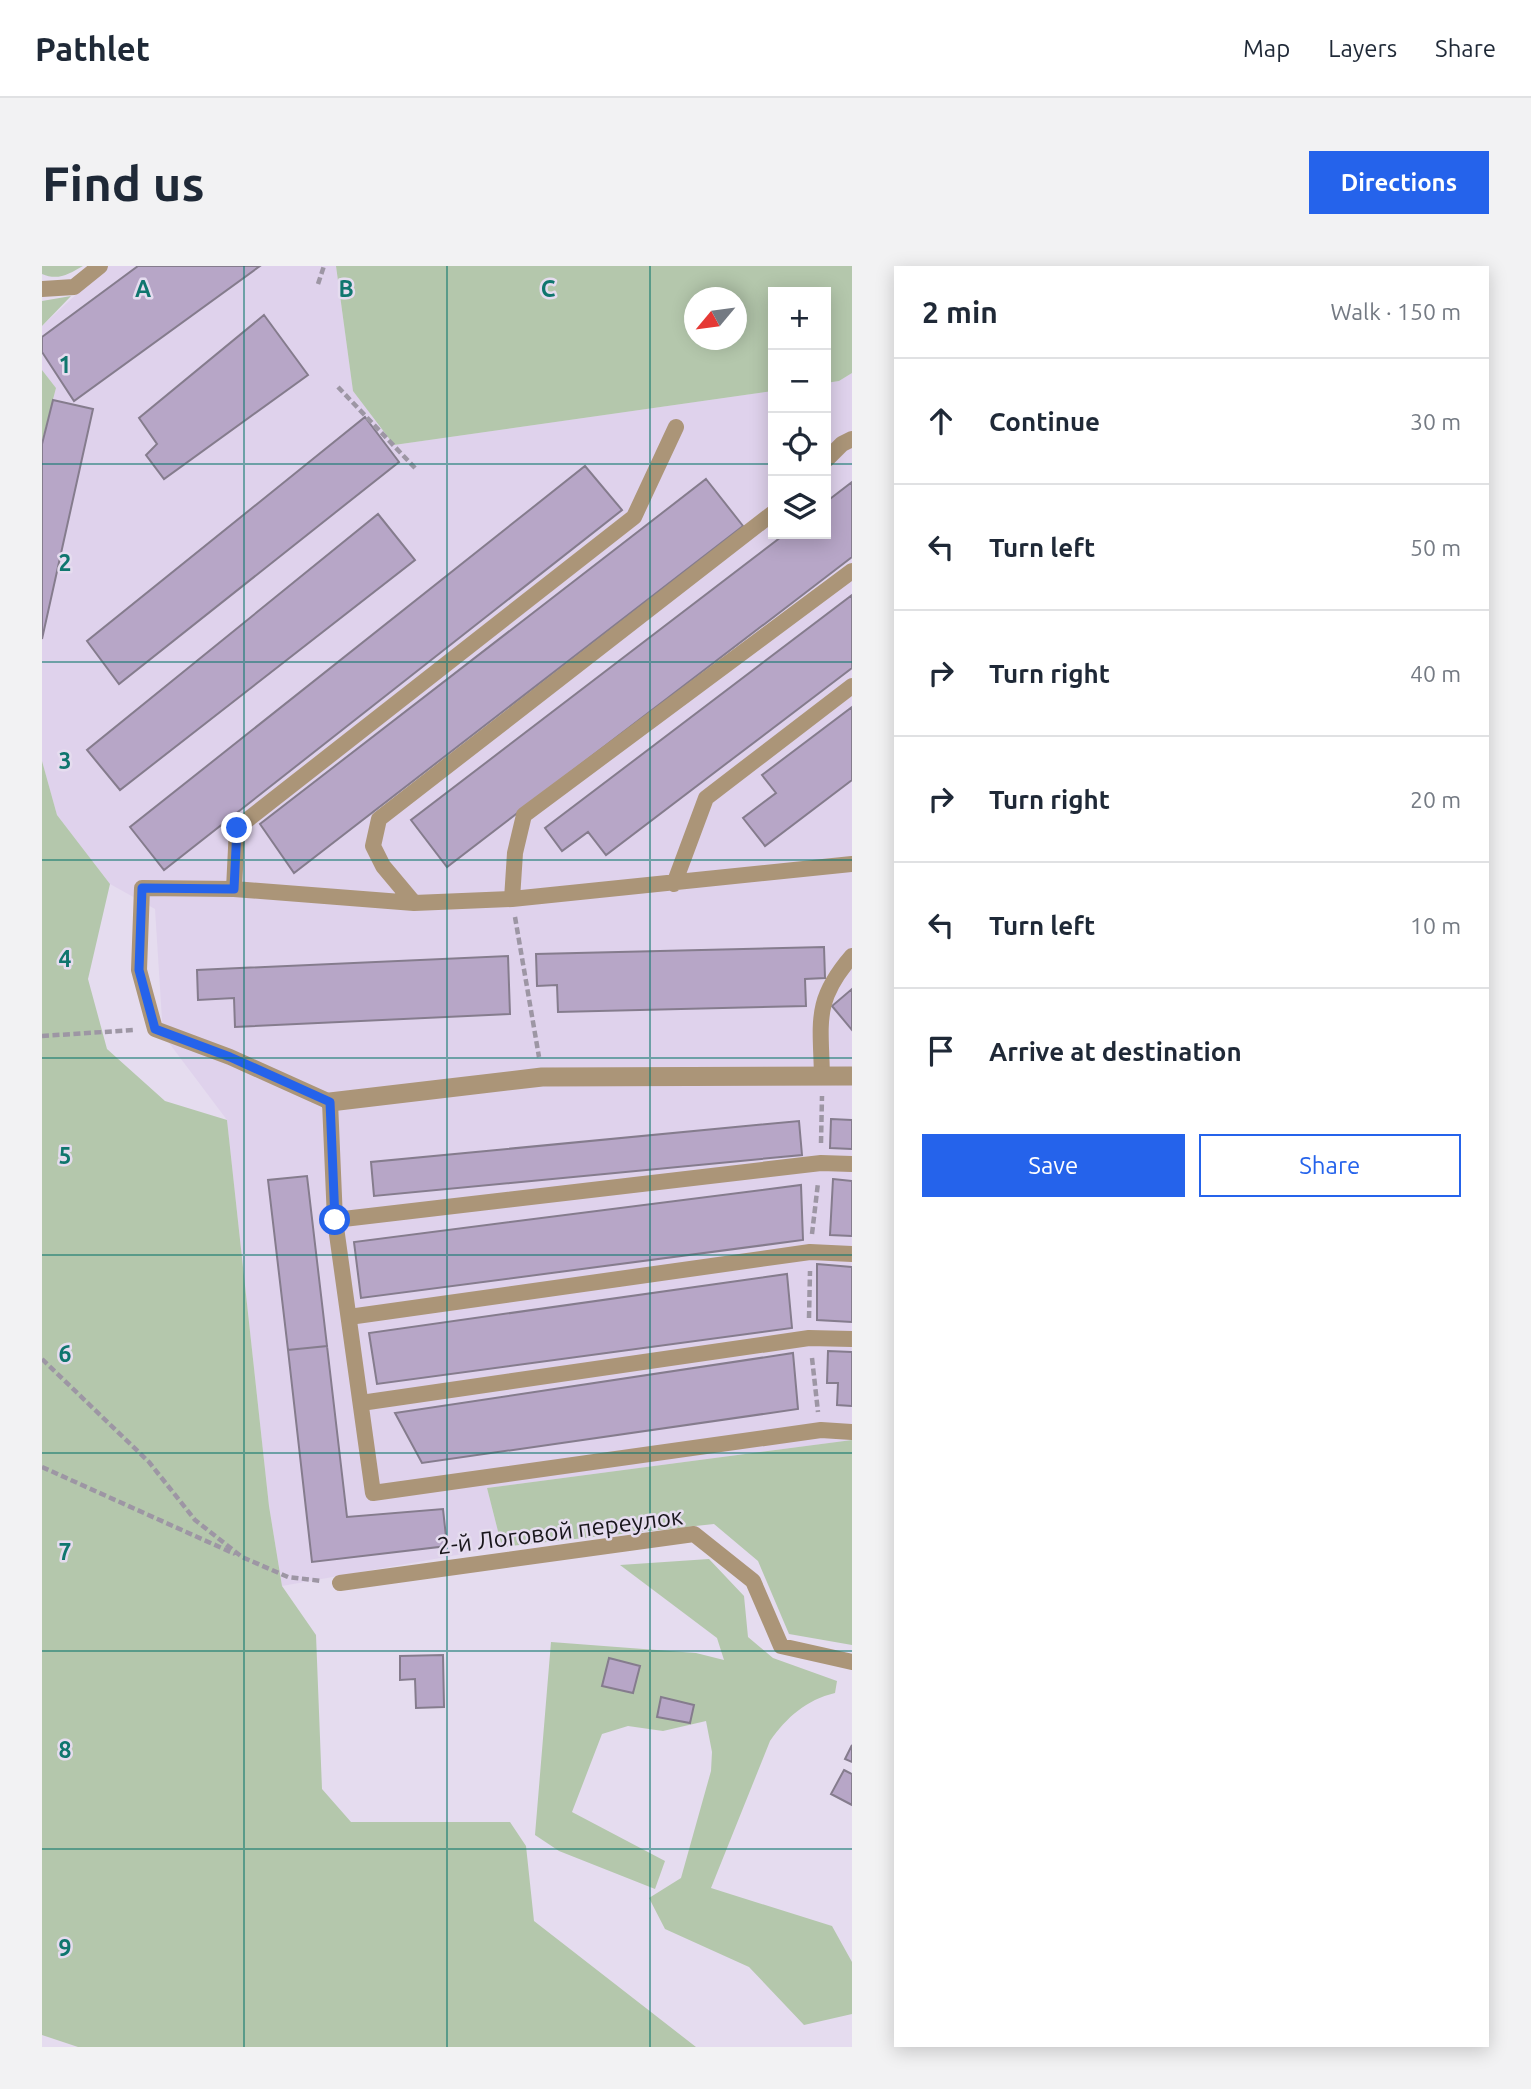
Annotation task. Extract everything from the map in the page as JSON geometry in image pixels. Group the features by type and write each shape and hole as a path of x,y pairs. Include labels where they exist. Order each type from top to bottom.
{"street":[{"path":"330,1102 542,1077 852,1076"}],"lane":[{"path":"42,289 74,287 100,266"},
{"path":"234,889 237,828 635,517 676,426"},
{"path":"831,455 842,443 852,439"},
{"path":"414,903 383,866 373,846 379,819 768,517"},
{"path":"512,899 515,853 524,815 852,571"},
{"path":"674,884 706,797 852,686"},
{"path":"852,864 512,899 414,903 234,889 142,888 139,970 155,1029 230,1057 330,1102 335,1220 373,1493 821,1430 852,1432"},
{"path":"822,1077 821,1009 835,975 852,956"},
{"path":"335,1220 821,1163 852,1164"},
{"path":"349,1317 810,1252 852,1254"},
{"path":"362,1404 809,1338 852,1339"},
{"name":"2-й Логовой переулок","path":"340,1583 694,1534 753,1581 781,1646 852,1662"}],"path":[{"path":"318,285 324,266"},
{"path":"338,387 415,468"},
{"path":"512,899 542,1077"},
{"path":"42,1036 155,1029"},
{"path":"42,1359 149,1462 195,1520 242,1557"},
{"path":"42,1466 288,1577 340,1583"}],"shaded area":[{"path":"107,266 336,266 353,391 394,445 768,392 768,539 831,539 831,382 852,373 852,1440 487,1488 502,1547 282,1586 269,1506 227,1120 163,1035 155,909 110,884 57,815 42,761 42,441 56,388 42,370 42,326"}],"green space":[{"path":"42,266 83,266 68,274 53,277 42,274"},
{"path":"336,266 852,266 852,373 839,381 831,382 831,287 768,287 768,392 394,445 353,391"},
{"path":"71,296 42,326 42,301"},
{"path":"42,370 56,388 42,441"},
{"path":"42,761 57,815 110,884 88,979 107,1049 165,1101 227,1120 269,1506 282,1586 316,1635 322,1789 351,1822 510,1822 526,1846 534,1921 696,2047 78,2047 42,2035"},
{"path":"852,1440 852,1645 789,1634 758,1561 714,1524 502,1547 487,1488"},
{"path":"709,1559 744,1596 748,1637 773,1658 837,1681 835,1693 806,1705 783,1724 770,1741 711,1888 832,1926 852,1962 852,2014 804,2025 749,1967 665,1929 649,1898 681,1878 711,1771 712,1752 706,1721 663,1731 628,1726 602,1734 572,1812 665,1861 655,1889 559,1851 535,1835 551,1642 696,1653 724,1660 717,1638 620,1565"}],"building":[{"path":"138,266 260,266 74,401 42,352 42,337"},
{"path":"264,315 308,375 164,479 146,455 157,444 139,418"},
{"path":"53,400 93,409 42,639 42,444"},
{"path":"365,417 399,462 119,684 87,641"},
{"path":"585,466 622,510 164,870 130,827"},
{"path":"706,479 743,526 294,873 260,824"},
{"path":"852,482 852,557 447,867 411,820 778,539 831,539 831,498"},
{"path":"378,514 415,560 120,790 87,750"},
{"path":"852,595 852,668 606,855 588,832 562,851 545,828"},
{"path":"852,707 852,780 765,846 743,818 776,793 762,775"},
{"path":"824,947 825,978 805,979 806,1006 558,1012 557,985 537,986 536,954"},
{"path":"508,956 510,1014 235,1027 234,998 198,1000 197,970"},
{"path":"852,989 852,1030 832,1006"},
{"path":"831,1119 852,1120 852,1149 830,1148"},
{"path":"799,1121 802,1155 374,1196 371,1162"},
{"path":"307,1176 327,1346 288,1350 268,1180"},
{"path":"833,1179 852,1181 852,1236 830,1235"},
{"path":"801,1185 803,1240 361,1298 354,1242"},
{"path":"817,1264 852,1267 852,1322 817,1320"},
{"path":"787,1274 792,1328 377,1384 369,1333"},
{"path":"327,1346 347,1517 443,1509 447,1546 312,1562 288,1350"},
{"path":"828,1351 852,1352 852,1406 837,1405 838,1383 827,1383"},
{"path":"793,1353 798,1409 422,1463 395,1413"},
{"path":"443,1655 444,1707 416,1708 415,1679 400,1680 400,1656"},
{"path":"609,1658 640,1666 633,1693 602,1686"},
{"path":"661,1697 694,1705 690,1723 657,1717"},
{"path":"852,1745 852,1762 845,1759"},
{"path":"844,1770 852,1774 852,1805 831,1794"}],"route":[{"path":"237,828 234,889 142,888 139,970 155,1029 230,1057 330,1102 335,1220"}]}
